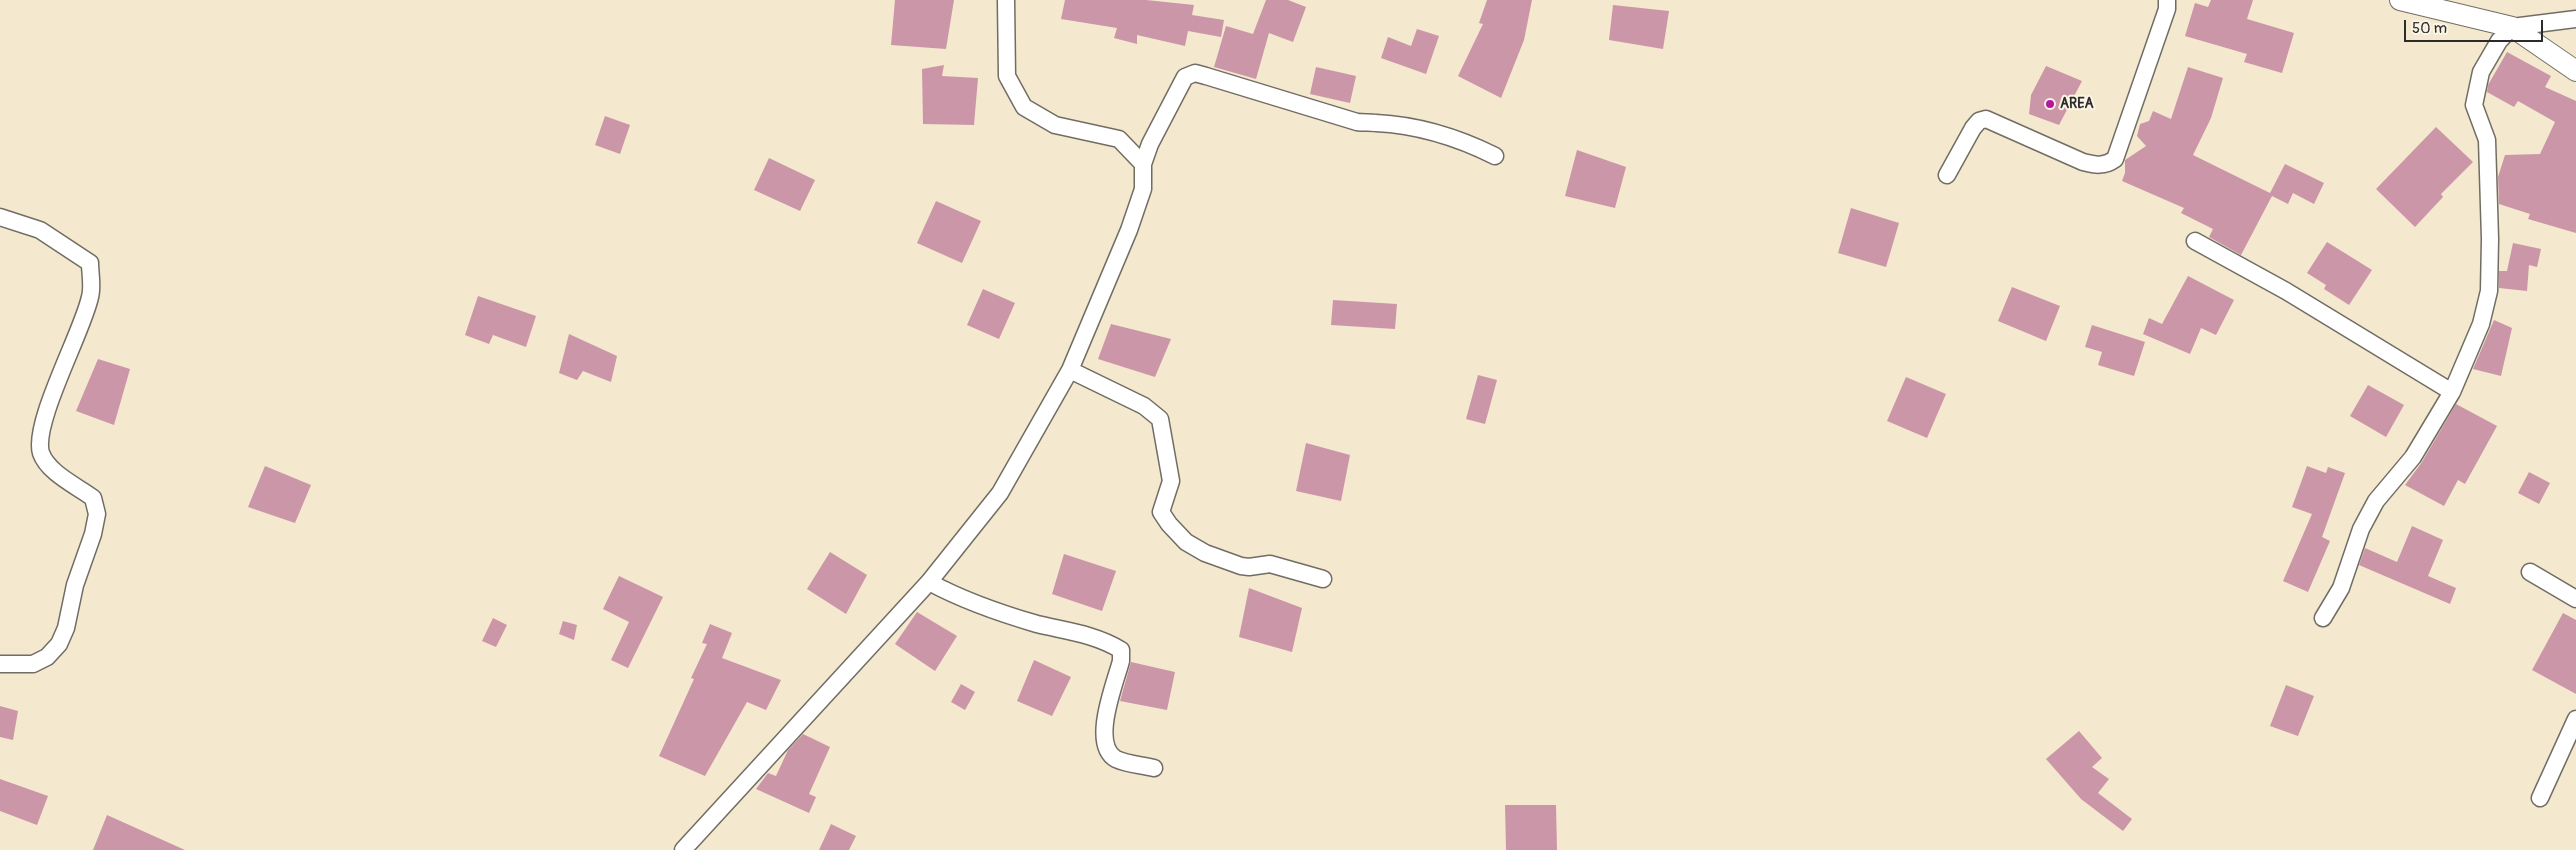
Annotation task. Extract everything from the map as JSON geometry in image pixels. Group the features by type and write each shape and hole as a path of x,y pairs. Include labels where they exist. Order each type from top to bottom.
{"street":[{"path":"1006,0 1007,76 1024,107 1054,125 1119,139 1143,164"},
{"path":"1946,176 1973,128 1978,121 1986,119 2083,162 2097,166 2108,164 2115,159 2167,9 2167,0"},
{"path":"2400,0 2512,27 2576,19"},
{"path":"2512,27 2576,71"},
{"path":"2323,618 2341,588 2361,529 2376,501 2412,457 2452,392 2481,324 2488,291 2490,239 2486,140 2474,105 2481,72 2499,41 2512,27"},
{"path":"683,850 929,582 1000,493 1070,370 1129,230 1143,189 1143,164 1156,129 1185,77 1195,74 1357,122 1418,129 1463,140 1495,156"},
{"path":"0,217 40,230 90,263 90,297 64,362 42,430 41,453 53,470 93,498 97,514 93,534 75,585 66,628 59,644 47,657 33,664 2,664"},
{"path":"2195,241 2286,291 2452,392"},
{"path":"1070,370 1144,406 1160,419 1171,481 1161,512 1169,524 1186,542 1206,553 1241,566 1249,567 1270,564 1323,579"},
{"path":"2530,572 2576,599"},
{"path":"929,582 965,601 992,611 1096,637 1121,650 1104,725 1105,745 1108,753 1117,759 1154,768"},
{"path":"2540,798 2576,719"}],"building":[{"path":"895,0 954,0 946,49 891,45"},
{"path":"1065,0 1146,0 1194,5 1192,15 1224,20 1221,37 1188,31 1185,46 1137,35 1137,44 1114,38 1117,28 1061,19"},
{"path":"1266,0 1288,0 1306,7 1293,42 1269,33 1256,79 1214,67 1226,26 1253,34"},
{"path":"1487,0 1532,0 1524,40 1501,98 1458,76 1483,24 1479,23"},
{"path":"2211,0 2253,0 2247,19 2294,33 2282,73 2244,62 2247,54 2185,36 2195,3 2208,7"},
{"path":"1613,5 1669,11 1663,49 1609,40"},
{"path":"1417,29 1439,36 1426,74 1381,58 1388,37 1411,46"},
{"path":"2507,52 2551,76 2545,87 2576,101 2576,233 2528,219 2530,214 2499,204 2498,177 2505,155 2540,154 2555,122 2518,101 2514,107 2487,92 2488,85"},
{"path":"944,65 942,76 978,78 974,125 923,124 922,69"},
{"name":"AREA","path":"2046,66 2082,81 2059,125 2029,114 2031,95"},
{"path":"1316,67 1356,76 1350,103 1310,94"},
{"path":"2188,67 2223,78 2211,118 2193,155 2270,193 2285,164 2324,183 2314,204 2293,193 2288,204 2272,196 2241,255 2209,237 2213,229 2181,213 2184,208 2122,181 2125,173 2125,160 2146,146 2137,136 2140,124 2149,121 2153,111 2171,119"},
{"path":"605,116 630,125 620,154 595,145"},
{"path":"2436,127 2473,162 2441,194 2443,197 2415,227 2376,189"},
{"path":"1577,150 1626,167 1615,208 1565,196"},
{"path":"769,158 815,180 800,211 754,190"},
{"path":"936,201 981,221 962,263 917,243"},
{"path":"1851,208 1899,223 1886,267 1838,253"},
{"path":"2327,242 2372,270 2349,305 2324,289 2326,285 2307,273"},
{"path":"2513,243 2541,249 2537,267 2529,265 2527,291 2499,288 2499,271 2507,271"},
{"path":"2188,276 2234,300 2216,335 2201,328 2190,354 2143,334 2149,318 2162,324"},
{"path":"2012,287 2060,306 2046,341 1998,321"},
{"path":"983,289 1015,303 999,339 967,325"},
{"path":"478,296 536,316 526,347 493,335 489,344 465,335"},
{"path":"1333,300 1397,304 1395,329 1331,325"},
{"path":"2494,320 2512,328 2501,376 2473,369"},
{"path":"1111,324 1171,339 1155,377 1098,359"},
{"path":"2092,325 2145,342 2134,376 2098,365 2102,352 2085,347"},
{"path":"569,334 617,356 611,382 583,371 577,380 559,373"},
{"path":"98,359 130,369 114,425 76,411"},
{"path":"1478,375 1497,380 1485,424 1466,419"},
{"path":"1906,377 1946,394 1927,438 1887,421"},
{"path":"2368,385 2404,405 2386,437 2350,416"},
{"path":"2456,404 2497,426 2465,484 2458,480 2444,506 2405,485 2422,462"},
{"path":"1306,443 1350,455 1341,501 1296,491"},
{"path":"265,466 311,485 295,523 248,507"},
{"path":"2307,466 2326,473 2328,467 2345,473 2322,537 2330,541 2308,592 2283,581 2312,514 2292,507"},
{"path":"2529,472 2550,483 2539,504 2518,493"},
{"path":"2412,526 2443,540 2428,576 2456,588 2450,604 2359,565 2365,548 2397,562"},
{"path":"830,552 867,575 846,614 807,589"},
{"path":"1064,554 1116,571 1102,611 1052,594"},
{"path":"619,576 663,597 628,668 611,660 629,622 603,609"},
{"path":"1249,588 1302,608 1292,652 1239,637"},
{"path":"917,612 957,636 935,671 895,644"},
{"path":"2563,613 2576,620 2576,694 2532,670"},
{"path":"493,618 507,625 496,647 482,641"},
{"path":"563,621 577,625 574,640 559,634"},
{"path":"710,624 732,633 722,658 781,680 766,710 747,702 705,776 659,756 694,679 691,678 707,644 702,643"},
{"path":"1034,660 1071,677 1052,716 1017,701"},
{"path":"1131,662 1175,672 1167,710 1120,701"},
{"path":"961,684 975,692 965,710 951,702"},
{"path":"2286,685 2314,696 2298,736 2270,726"},
{"path":"0,706 18,711 13,740 0,737"},
{"path":"2079,731 2102,758 2092,767 2109,779 2098,793 2132,819 2123,831 2081,799 2046,759"},
{"path":"803,734 830,747 809,794 816,797 809,813 756,789 768,773 776,776 788,750"},
{"path":"0,779 48,796 37,825 0,811"},
{"path":"1505,805 1556,805 1557,850 1506,850"},
{"path":"107,815 185,850 93,850"},
{"path":"831,824 856,836 849,850 819,850"}],"place":[{"name":"AREA","path":"2050,104"}]}
